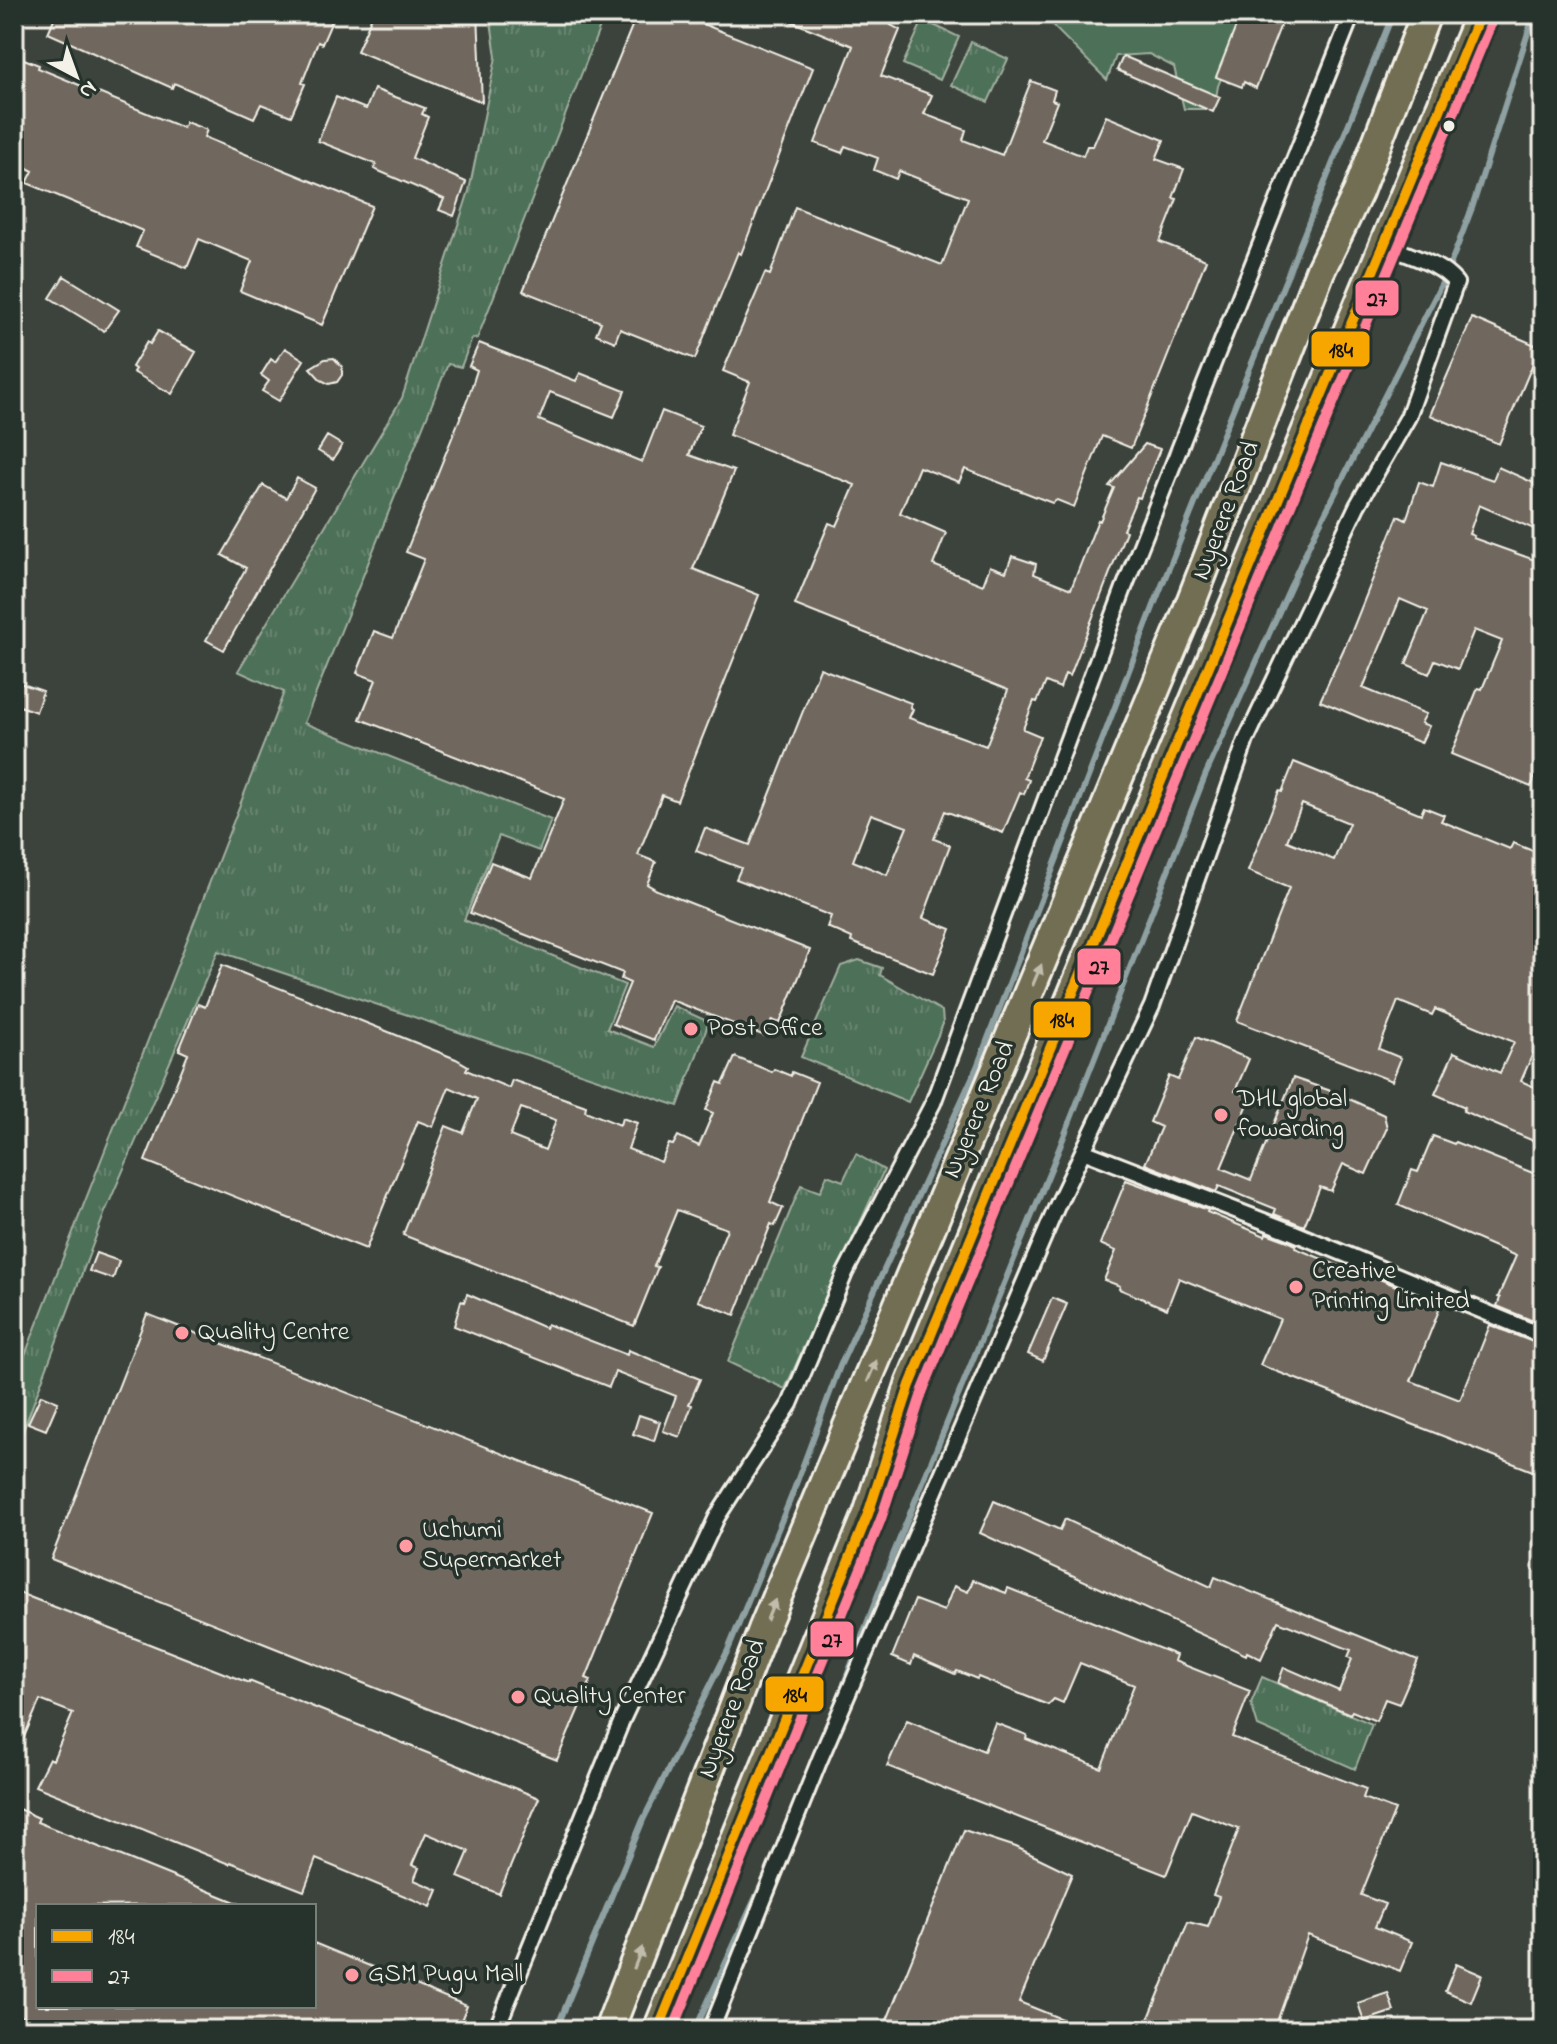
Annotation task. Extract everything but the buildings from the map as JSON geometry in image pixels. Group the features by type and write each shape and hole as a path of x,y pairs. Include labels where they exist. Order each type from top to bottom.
{"highway":[{"name":"Nyerere Road","path":"609,2030 763,1630 1186,615 1320,271 1358,192 1426,14"},
{"name":"Nyerere Road","path":"658,2030 868,1514 910,1385 1480,14"}],"street":[{"path":"496,2030 623,1718 710,1531 790,1404 845,1273 933,1103 1119,602 1352,14"},
{"path":"711,2030 820,1759 1057,1206 1152,1006 1246,740 1357,506 1408,417 1456,283 1429,262 1402,254 1384,244"},
{"path":"1083,1151 1306,1238 1543,1336"}],"green space":[{"path":"490,14 605,14 477,339 472,338 461,367 448,364 304,723 551,820 539,851 499,836 464,920 625,985 607,1029 654,1047 674,1006 709,1022 678,1106 218,951 105,1212 14,1455 14,1383 284,692 238,671 402,398 469,191 496,57"},
{"path":"1049,14 1247,14 1218,86 1214,109 1184,109 1174,67 1149,54 1116,56 1107,80 1054,27"},
{"path":"923,20 959,37 940,80 903,64"},
{"path":"971,42 1008,59 988,102 951,85"},
{"path":"859,960 882,968 880,975 942,1011 943,1024 908,1102 801,1057 841,966"},
{"path":"856,1154 884,1170 785,1389 728,1362 801,1185 820,1192 827,1175 843,1181"},
{"path":"1262,1677 1372,1724 1355,1769 1258,1726 1251,1703"}],"waterway":[{"path":"556,2030 643,1820 728,1650 790,1500 840,1366 977,1067 1154,605 1393,14"},
{"path":"837,1702 1205,776 1310,543 1447,273 1472,208 1534,14"},
{"path":"14,227 23,249"},
{"path":"695,2030 764,1879"}],"transit line":[{"name":"184","path":"658,2030 868,1514 910,1385 1480,14"},
{"name":"27","path":"673,2030 881,1519 923,1390 1493,19"}],"place":[{"name":"Post Office","path":"691,1029"},
{"name":"DHL global fowarding","path":"1221,1115"},
{"name":"Creative Printing Limited","path":"1296,1287"},
{"name":"Quality Centre","path":"182,1333"},
{"name":"Uchumi Supermarket","path":"406,1546"},
{"name":"Quality Center","path":"518,1697"},
{"name":"GSM Pugu Mall","path":"352,1975"}]}
